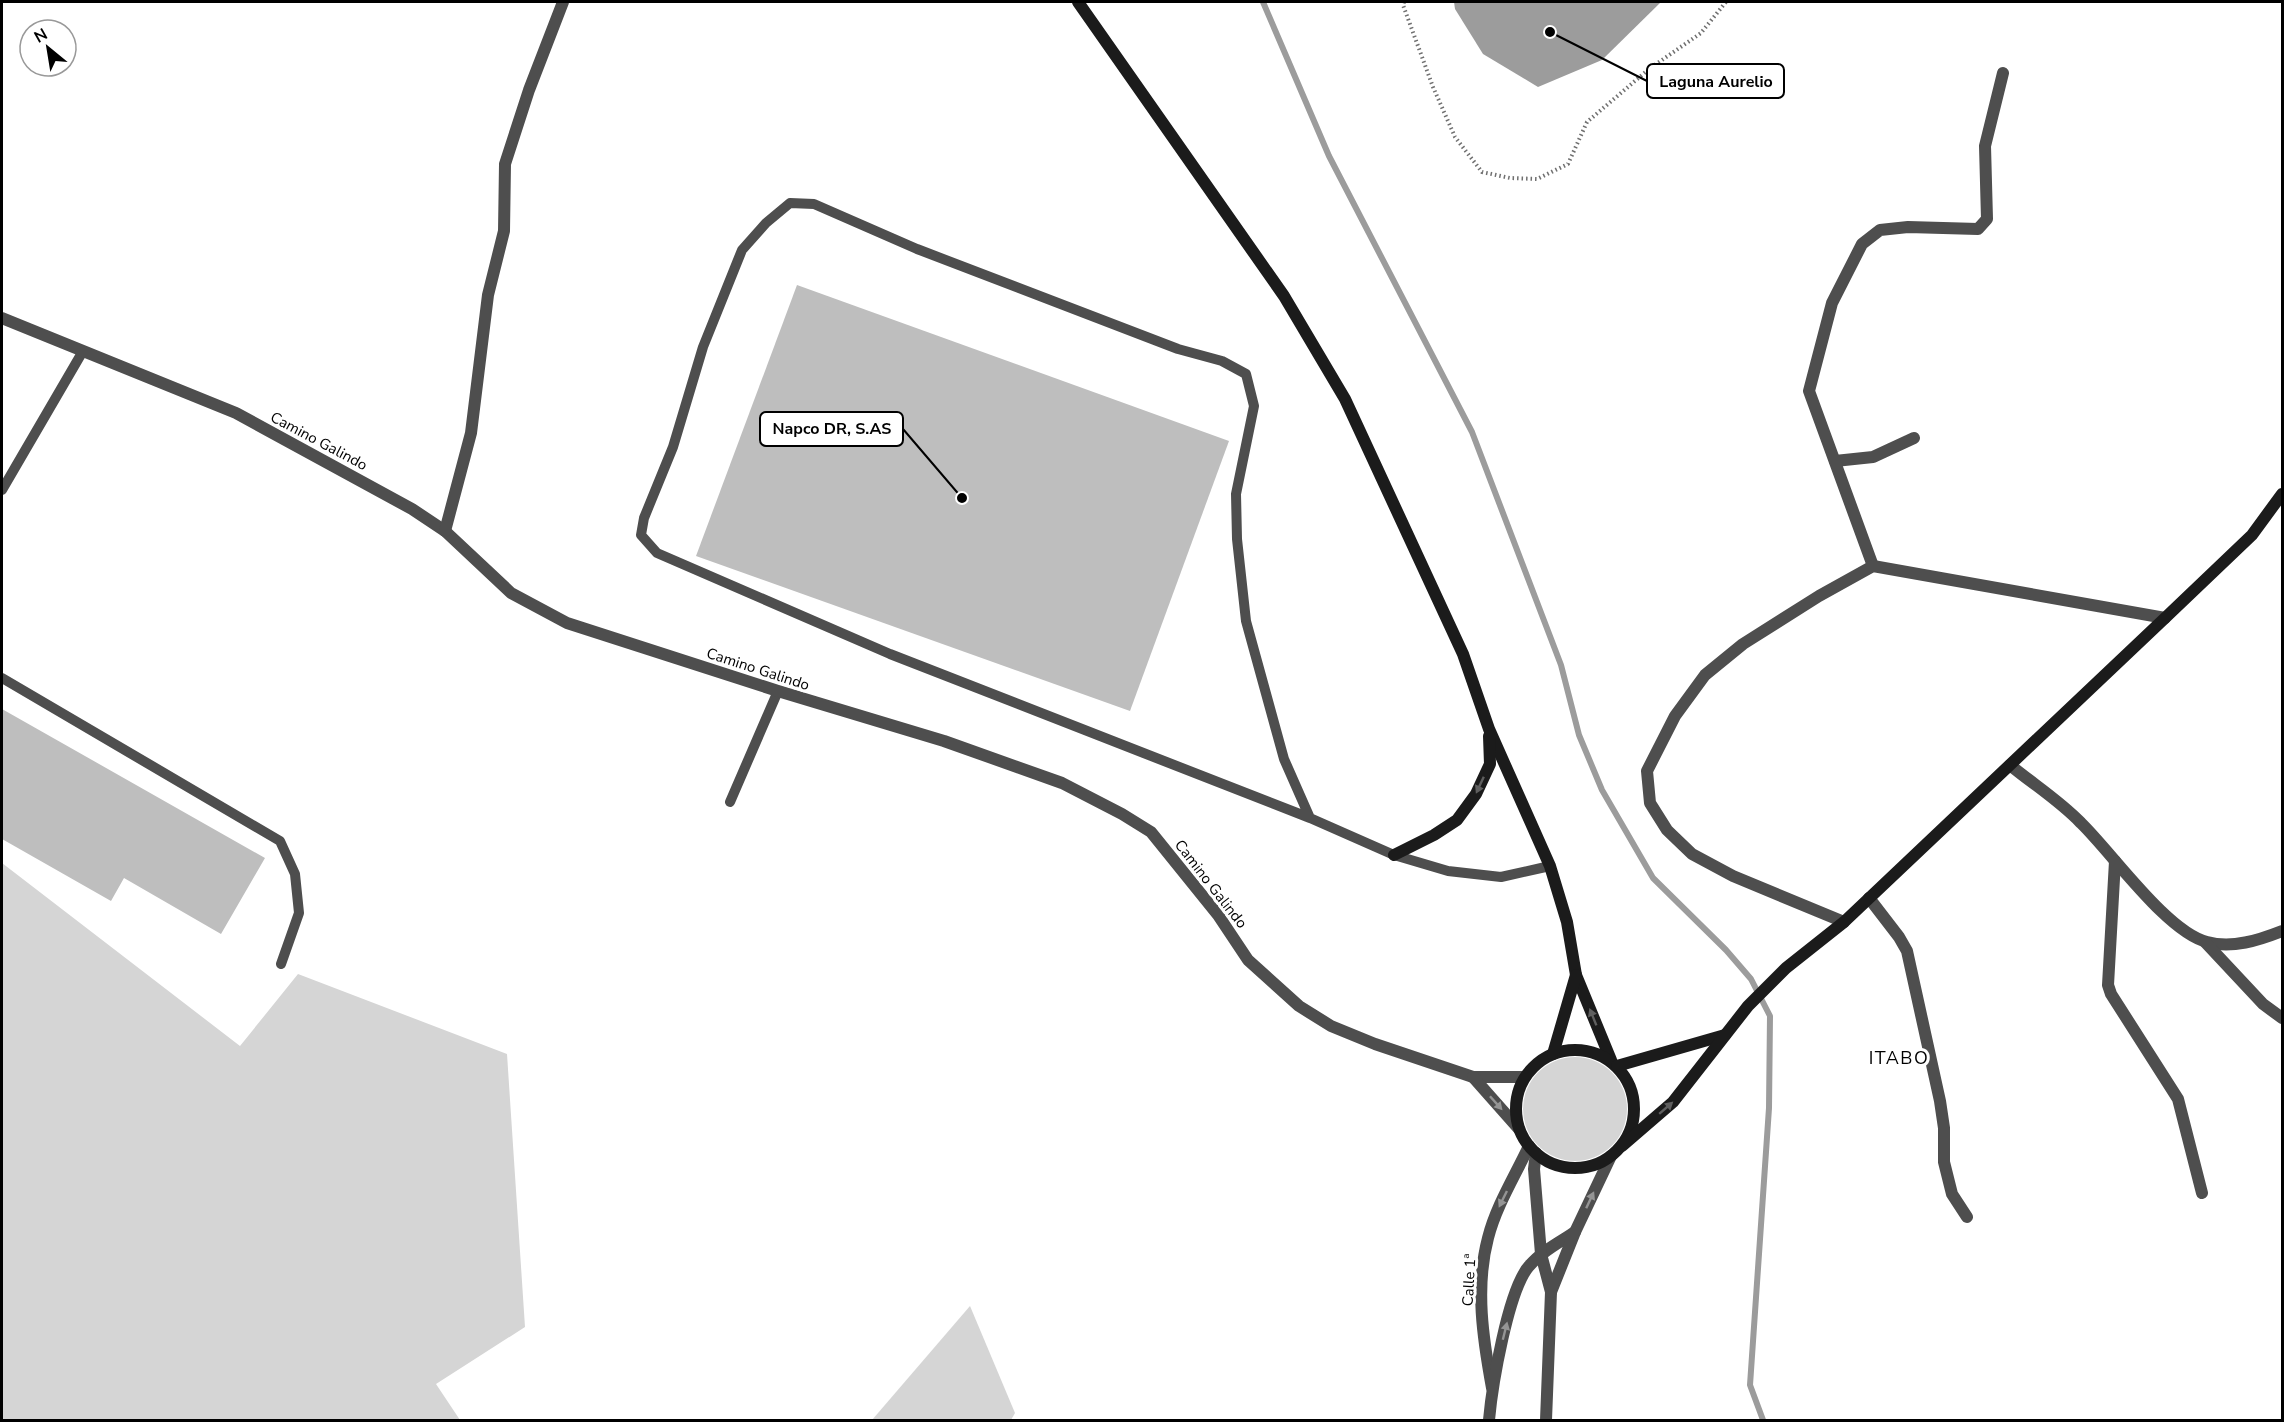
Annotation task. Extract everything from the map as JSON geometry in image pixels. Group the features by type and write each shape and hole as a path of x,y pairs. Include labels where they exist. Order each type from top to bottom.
{"main road":[{"path":"1078,2 1284,296 1345,399 1463,654 1489,729 1550,866 1567,922 1576,975 1614,1063 1630,1084 1635,1105 1632,1127 1622,1146"},
{"path":"1726,1035 1614,1063 1593,1052 1573,1050 1553,1054 1538,1064 1526,1077 1517,1100 1519,1129 1532,1150 1549,1162 1565,1168 1589,1166 1611,1156 1673,1102 1726,1035 1748,1006 1786,968 1844,922 2252,535 2283,494"},
{"path":"1394,855 1434,835 1457,820 1476,794 1490,764 1489,729"},
{"path":"1553,1054 1576,975"}],"street":[{"path":"445,531 471,433 488,296 504,231 504,164 529,90 563,2"},
{"path":"1873,566 1809,391 1832,303 1862,244 1880,230 1908,227 1978,229 1987,219 1985,146 2003,73"},
{"name":"Camino Galindo","path":"2,318 236,413 412,509 445,531 511,593 567,623 778,691 944,741 1051,779 1122,814 1151,832 1218,915 1248,960 1299,1006 1331,1026 1375,1044 1473,1077 1526,1077"},
{"path":"1835,461 1873,457 1914,438"},
{"path":"1844,922 1733,876 1692,854 1667,830 1650,802 1647,771 1675,716 1705,675 1743,644 1819,596 1873,566 2164,618"},
{"path":"2010,765 2081,822 2161,911 2188,933 2205,942 2263,1004 2283,1018"},
{"path":"2115,861 2108,985 2111,994 2178,1099 2202,1194"},
{"path":"1869,898 1907,951 1940,1101 1944,1162 1952,1194 1967,1217"},
{"path":"2205,942 2231,946 2283,930"},
{"name":"Camino Galindo","path":"1473,1077 1519,1129"},
{"path":"1532,1150 1541,1254 1551,1292 1545,1420"},
{"name":"Calle 1ª","path":"1492,1388 1482,1330 1483,1263 1488,1237 1498,1210 1532,1150"},
{"path":"1551,1292 1575,1232 1611,1156"},
{"name":"Calle 1ª","path":"1489,1420 1492,1388 1518,1283 1529,1265 1541,1254 1575,1232"}],"lane":[{"path":"1310,818 1284,759 1246,621 1237,539 1236,494 1254,406 1246,374 1222,361 1178,349 917,249 814,204 790,202 766,223 742,250 703,347 673,447 644,518 641,535 657,553 890,654 1310,818 1394,855 1448,871 1501,877 1550,866"},
{"path":"2,490 83,351"},
{"path":"2,678 280,841 295,874 299,913 281,964"},
{"path":"730,802 778,691"}],"path":[{"path":"1404,2 1403,5 1433,87 1455,137 1482,172 1510,178 1537,179 1568,164 1587,122 1649,69 1701,33 1726,2"}],"shaded area":[{"path":"1454,2 1661,2 1602,60 1538,87 1483,54 1455,9"},
{"path":"2,863 240,1046 298,974 507,1054 525,1327 436,1384 460,1420 2,1420"},
{"path":"1575,1057 1595,1061 1612,1072 1623,1089 1627,1109 1623,1129 1612,1146 1595,1157 1575,1161 1555,1157 1538,1146 1527,1129 1523,1109 1527,1089 1538,1072 1555,1061"},
{"path":"970,1306 1015,1413 1011,1420 872,1420"}],"building":[{"path":"797,285 1229,441 1130,711 696,556"},
{"path":"2,709 265,858 221,934 124,878 111,901 2,839"}],"waterway":[{"path":"1263,2 1329,156 1472,432 1561,665 1579,735 1602,790 1653,878 1726,950 1751,979 1770,1016 1769,1108 1750,1385 1763,1420"}],"place":[{"name":"Laguna Aurelio","path":"1550,32"},
{"name":"Napco DR, S.AS","path":"962,498"}],"district":[{"name":"ITABO","path":"1899,1058"}]}
